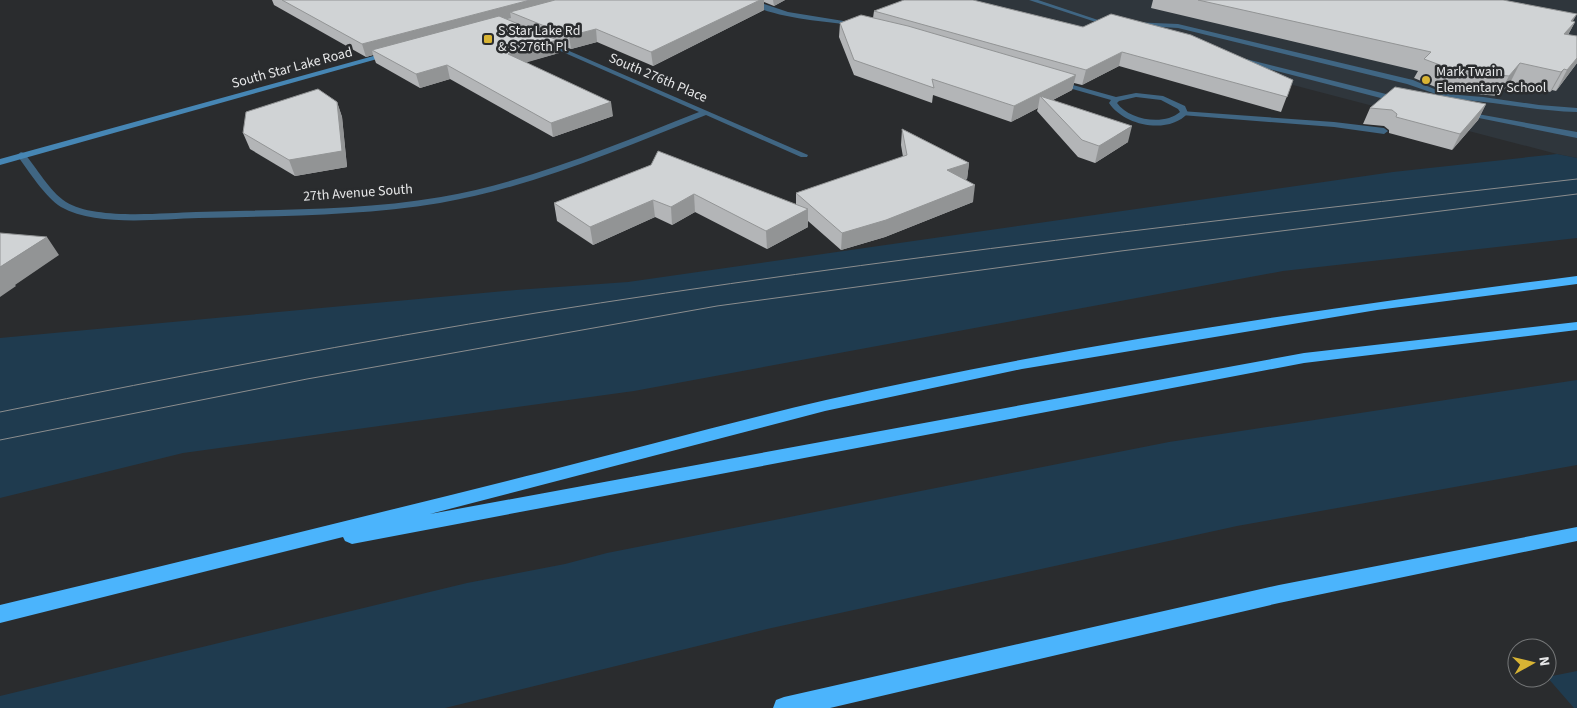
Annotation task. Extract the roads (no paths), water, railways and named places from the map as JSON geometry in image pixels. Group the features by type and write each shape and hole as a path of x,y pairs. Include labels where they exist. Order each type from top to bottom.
{"highway":[{"path":"0,614 215,562 825,406 1022,364 1377,306 1577,280"},
{"path":"215,562 1304,358 1577,326"},
{"path":"784,708 1279,594 1577,534"}],"street":[{"path":"747,0 789,15 870,27"},
{"path":"1032,0 1139,33"},
{"path":"1110,25 1152,24 1178,26 1410,82 1447,95 1492,99 1547,110 1577,110"},
{"name":"South 276th Place","path":"538,39 804,155"},
{"name":"South Star Lake Road","path":"0,162 396,53"},
{"path":"1226,55 1399,100 1408,100"},
{"path":"1052,80 1116,99 1136,95 1156,97 1174,102 1182,108 1184,113"},
{"path":"1427,106 1418,101 1447,95"},
{"path":"1116,99 1113,103 1121,114 1146,121 1173,121 1181,118 1184,113"},
{"path":"1455,111 1577,136"},
{"name":"27th Avenue South","path":"21,155 62,203 81,212 115,216 342,210 406,204 476,193 552,170 707,112"},
{"path":"1184,113 1212,117 1345,124 1384,131"}],"tram line":[{"path":"0,412 334,348 469,324 666,293 1055,240 1577,179"},
{"path":"0,440 307,379 717,306 1121,251 1577,194"}],"place":[{"name":"S Star Lake Rd & S 276th Pl","path":"488,39"},
{"name":"Mark Twain Elementary School","path":"1426,80"}]}
